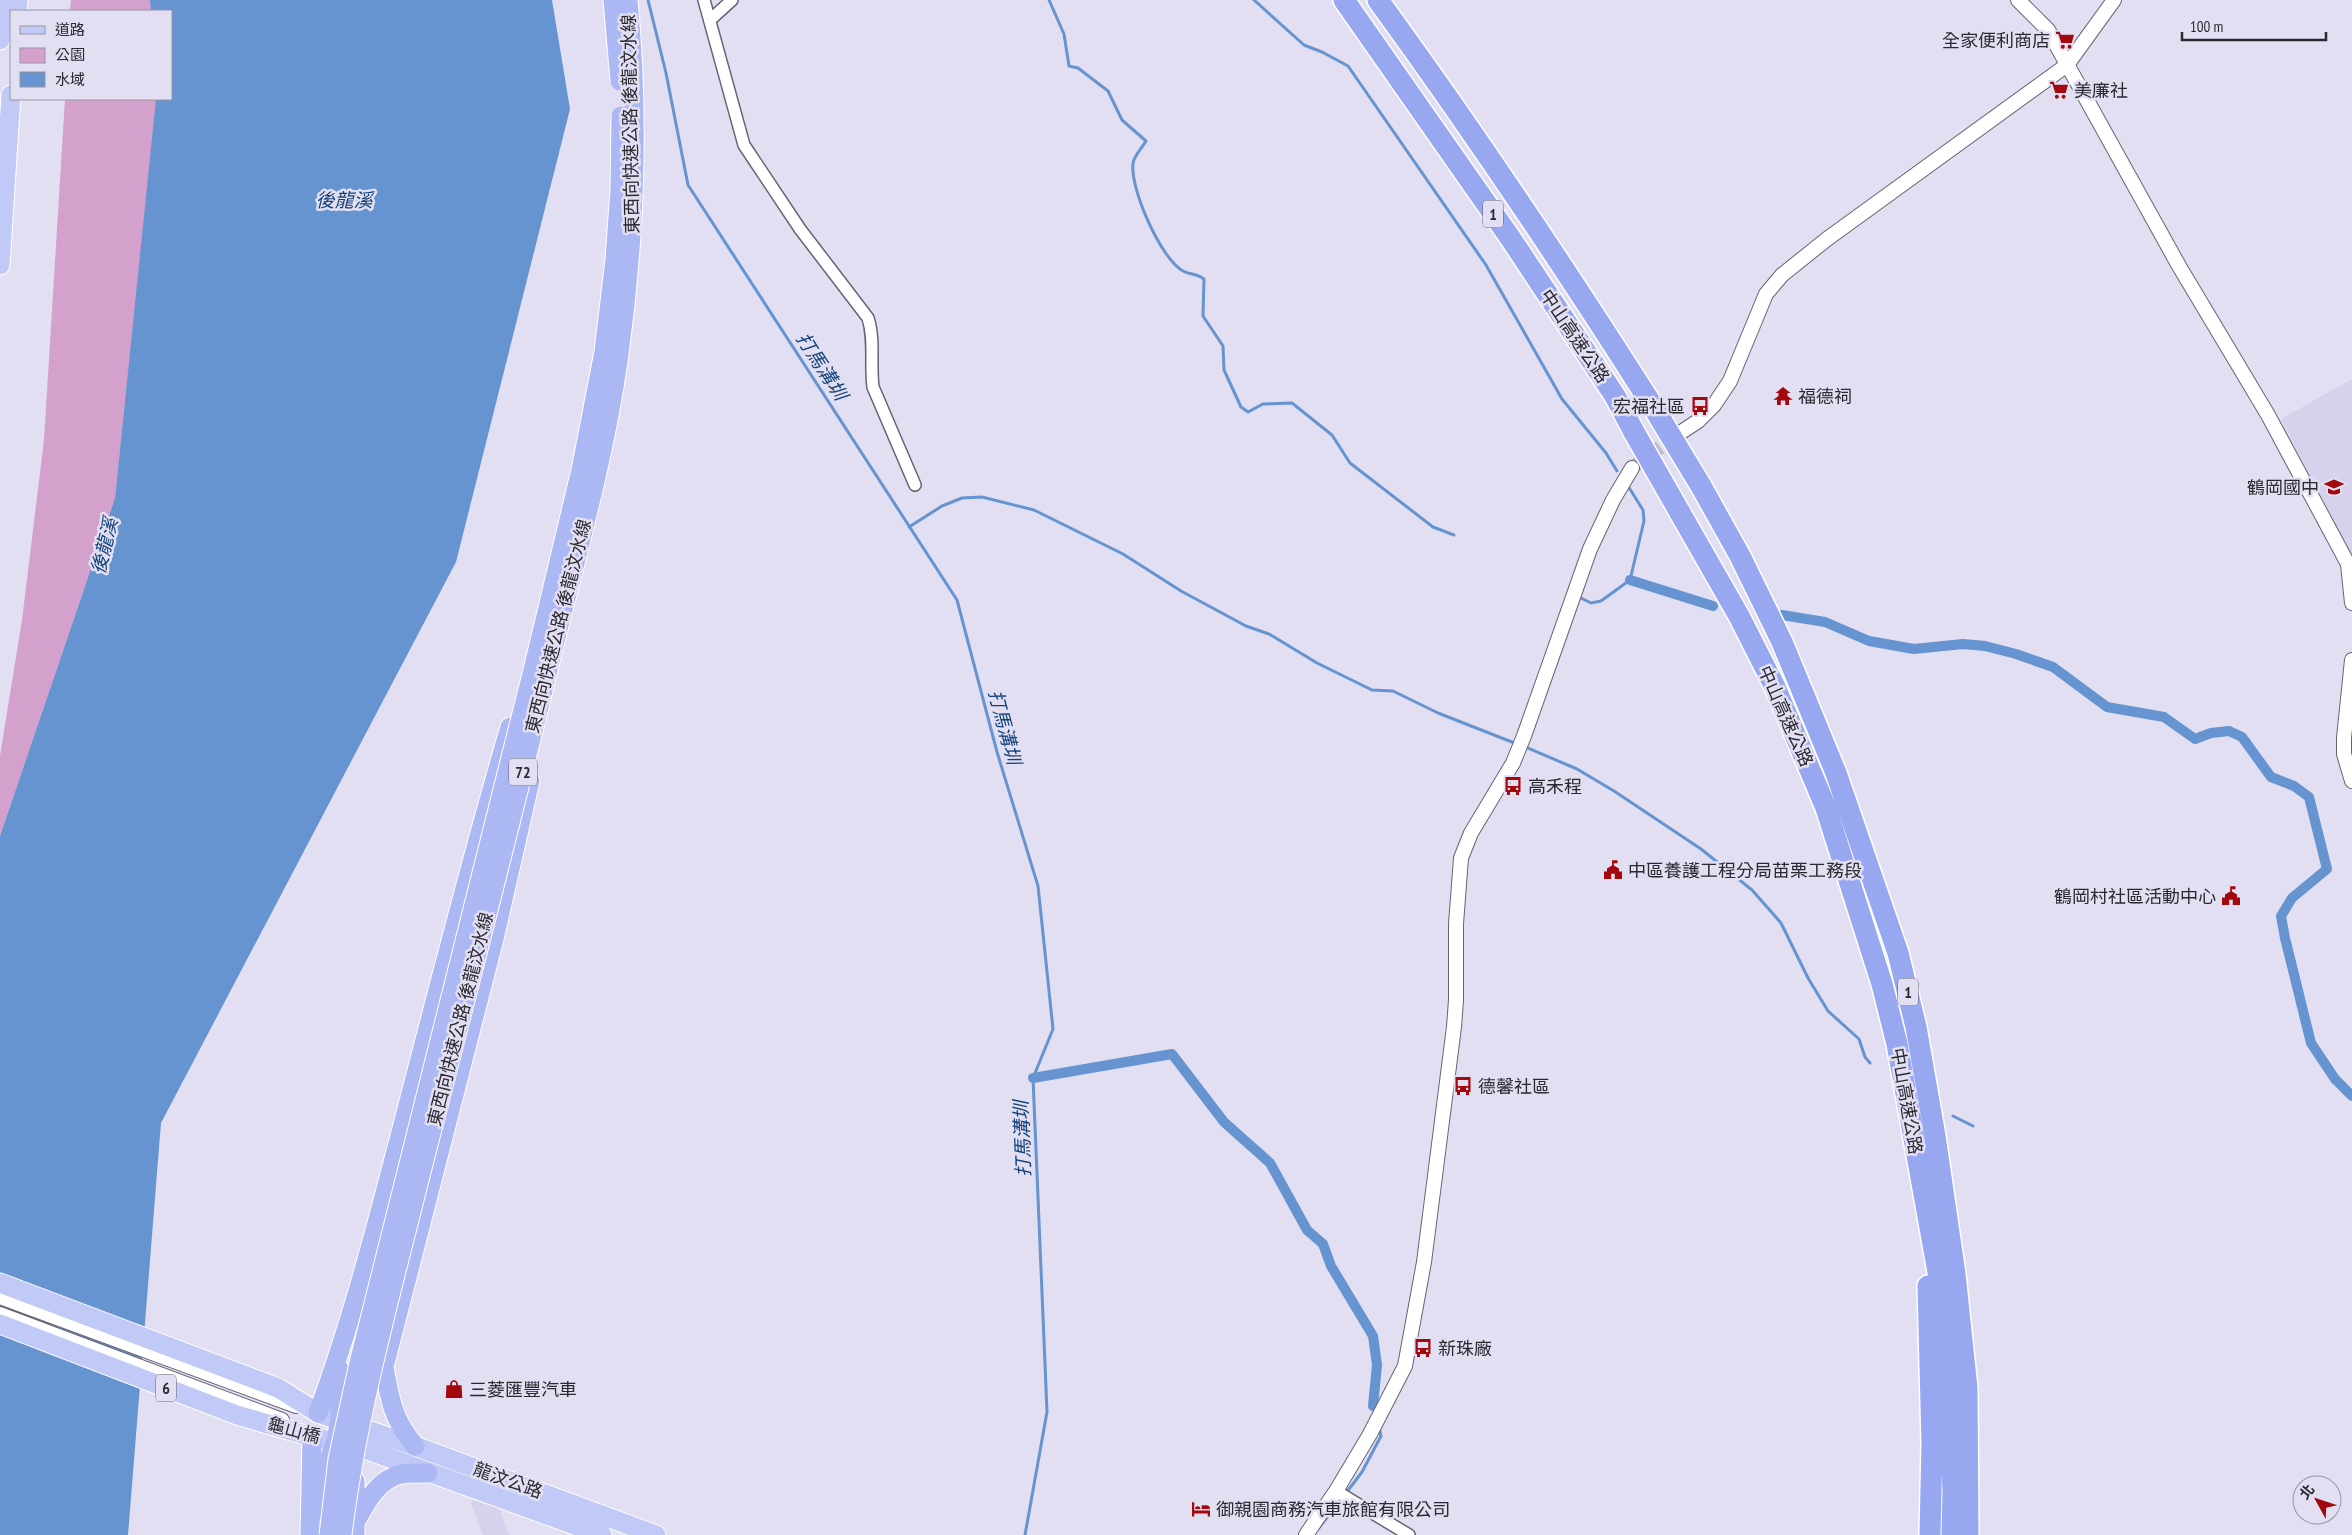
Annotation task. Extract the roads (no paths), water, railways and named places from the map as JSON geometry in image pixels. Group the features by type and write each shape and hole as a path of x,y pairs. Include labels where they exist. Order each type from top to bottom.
{"highway":[{"name":"東西向快速公路 後龍汶水線","path":"329,1535 338,1458 360,1359 533,670 581,470 604,352 615,259 620,190 621,94 613,0"},
{"name":"東西向快速公路 後龍汶水線","path":"351,1531 346,1502 372,1365 540,704 597,465 619,356 630,263 634,194 633,95 628,0"},
{"name":"中山高速公路","path":"1344,0 1511,239 1615,396 1739,616 1775,687 1826,808 1866,930 1897,1044 1938,1272 1949,1382 1953,1492 1952,1535"},
{"name":"中山高速公路","path":"1378,0 1456,106 1590,307 1701,486 1740,556 1782,642 1836,773 1898,953 1916,1027 1936,1136 1956,1284 1967,1388 1968,1535"},
{"path":"318,1413 339,1357 374,1236 480,829 517,705 533,670"},
{"path":"351,1531 354,1445 358,1427 384,1367 494,939 538,744 540,704"},
{"path":"1928,1223 1928,1322 1932,1444 1930,1535"},
{"path":"311,1526 319,1487 336,1440 340,1419 339,1357"},
{"path":"384,1367 392,1406 402,1430 415,1446"},
{"path":"311,1526 312,1437"},
{"path":"351,1531 371,1494 389,1480 401,1474 428,1473"}],"main road":[{"path":"0,40 2,0"},
{"path":"0,264 11,100"},
{"name":"龜山橋","path":"0,1283 278,1388 318,1413"},
{"name":"龜山橋","path":"0,1324 237,1415 312,1437 336,1440"},
{"name":"6","path":"318,1413 340,1419 358,1427"},
{"name":"龍汶公路","path":"358,1427 415,1446 656,1535"},
{"name":"龍汶公路","path":"336,1440 602,1535"}],"street":[{"path":"704,0 744,145 800,229 868,318 872,330 870,370 872,387 915,485"},
{"path":"710,20 732,0"},
{"path":"2018,0 2048,30 2180,266 2268,415 2348,564 2352,604"},
{"path":"1680,433 1698,421 1714,405 1730,380 1766,294 1782,274 1827,239 2067,65 2114,0"},
{"path":"1306,1535 1339,1493 1387,1404 1405,1366 1424,1262 1454,1027 1456,924 1461,858 1471,833 1513,763 1590,550 1613,500 1632,468"},
{"path":"2352,660 2344,738 2344,754 2352,781"},
{"name":"龜山橋","path":"0,1297 192,1369 318,1413"},
{"name":"龜山橋","path":"0,1314 336,1440"},
{"path":"1339,1493 1409,1535"}],"water":[{"name":"後龍溪","path":"150,0 552,0 570,109 456,562 161,1123 128,1535 0,1535 0,836 115,498 156,100 172,100 172,10 151,10"}],"waterway":[{"name":"打馬溝圳","path":"648,0 666,73 688,185 957,600 997,752 1038,886 1053,1029 1033,1078 1047,1412 1025,1535"},
{"path":"1049,0 1064,34 1069,66 1078,68 1108,91 1122,120 1146,141 1133,161 1136,190 1149,222 1165,253 1183,271 1204,279 1203,316 1223,346 1224,370 1241,407 1248,412 1263,404 1292,403 1332,435 1350,463 1433,527 1454,535"},
{"path":"1254,0 1304,45 1348,66 1486,265 1562,399 1606,453 1617,471"},
{"path":"1581,598 1591,603 1601,601 1630,580 1644,521 1643,510 1628,486"},
{"path":"909,527 942,506 962,498 982,497 1034,510 1123,554 1181,591 1246,626 1269,634 1317,663 1372,690 1393,691 1438,713 1517,744"},
{"path":"1630,580 1713,606"},
{"path":"1782,615 1825,622 1869,641 1914,649 1963,644 1985,646 2016,654 2053,667 2107,707 2164,717 2195,739 2211,733 2229,731 2242,737 2271,777 2294,786 2309,797 2327,869 2292,898 2281,916 2311,1043 2335,1079 2352,1096"},
{"path":"1523,746 1577,769 1614,791 1701,849 1752,890 1781,923 1808,978 1828,1011 1859,1039 1865,1057 1870,1063"},
{"path":"1033,1078 1172,1054 1224,1122 1270,1163 1307,1230 1323,1244 1331,1266 1373,1336 1377,1365 1373,1406"},
{"path":"1953,1116 1973,1126"},
{"path":"1373,1406 1375,1414"},
{"path":"1346,1493 1362,1472 1381,1436 1379,1427"},
{"path":"1318,1529 1342,1498"}],"tunnel":[{"path":"1632,468 1677,435"}],"place":[{"name":"全家便利商店","path":"2065,40"},
{"name":"美廉社","path":"2059,90"},
{"name":"福德祠","path":"1783,396"},
{"name":"宏福社區","path":"1700,406"},
{"name":"鶴岡國中","path":"2334,487"},
{"name":"高禾程","path":"1513,786"},
{"name":"中區養護工程分局苗栗工務段","path":"1613,870"},
{"name":"鶴岡村社區活動中心","path":"2231,896"},
{"name":"德馨社區","path":"1463,1086"},
{"name":"新珠廠","path":"1423,1348"},
{"name":"三菱匯豐汽車","path":"454,1389"},
{"name":"御親園商務汽車旅館有限公司","path":"1201,1509"}]}
